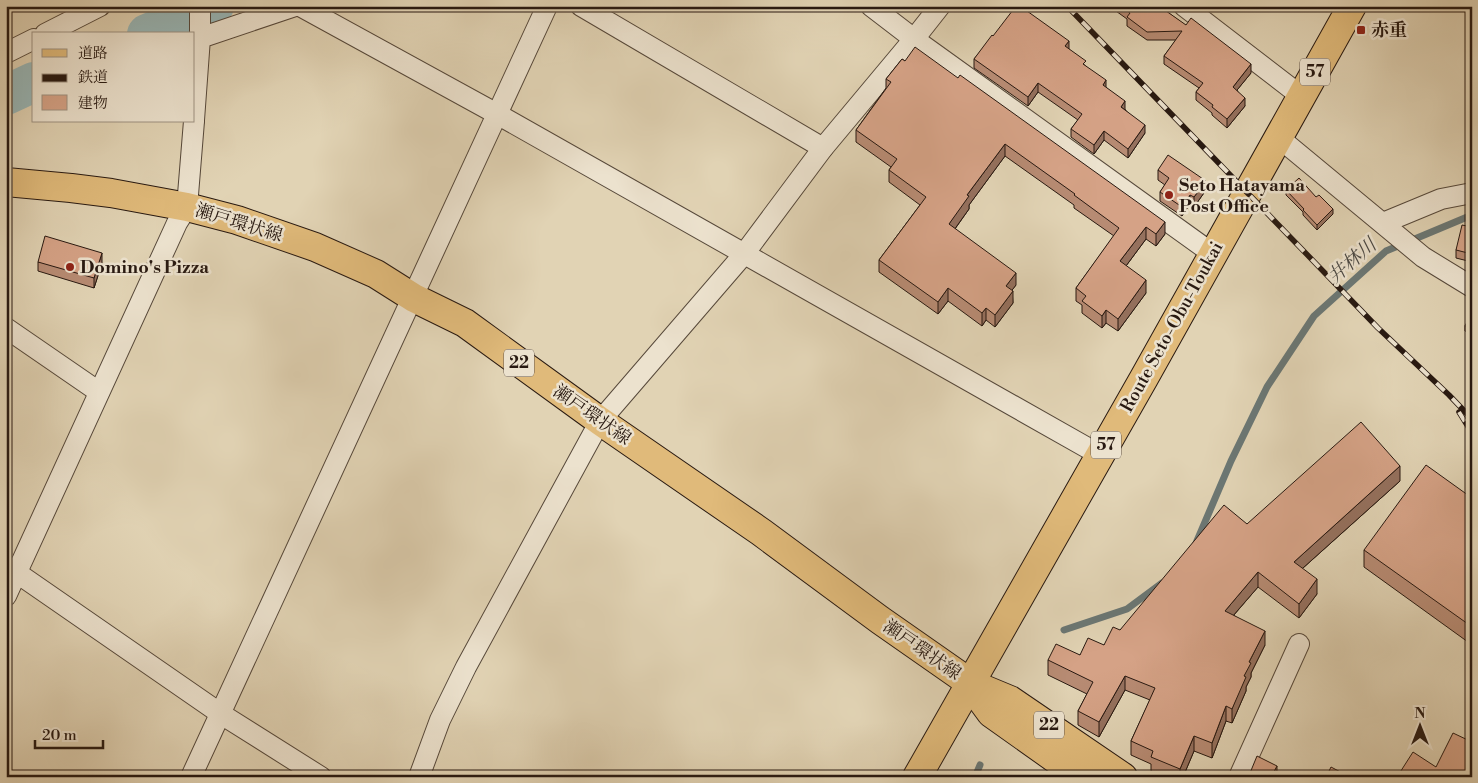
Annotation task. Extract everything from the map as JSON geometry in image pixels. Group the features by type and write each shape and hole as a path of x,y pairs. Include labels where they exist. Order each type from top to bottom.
{"main road":[{"name":"Route Seto-Obu-Toukai","path":"916,777 1100,456 1352,6"},
{"name":"瀬戸環状線","path":"6,182 87,190 187,207 237,220 315,247 376,274 414,298 464,323 600,421 761,532 969,683 1010,700 1123,777"},
{"name":"瀬戸環状線","path":"969,683 991,713 1081,777"}],"street":[{"path":"49,32 100,6"},
{"path":"195,107 200,38 200,6"},
{"path":"200,38 295,6"},
{"path":"300,6 496,114 1100,456"},
{"path":"192,777 547,6"},
{"path":"581,6 822,148"},
{"path":"871,6 1213,254"},
{"path":"419,777 440,720 466,667 600,421 744,254 822,148 940,6"},
{"path":"1184,6 1301,96"},
{"path":"6,53 32,40"},
{"path":"6,596 12,569 100,392 177,223 187,207 194,122"},
{"path":"1278,137 1423,257 1472,287"},
{"path":"1383,223 1441,199 1472,193"},
{"path":"6,328 100,392"},
{"path":"12,569 221,714 321,777"},
{"path":"1239,777 1299,644"}],"building":[{"path":"1016,6 1020,6 1069,41 1065,46 1086,61 1083,64 1106,80 1103,85 1125,101 1121,107 1145,125 1128,149 1104,131 1094,145 1071,129 1082,114 1038,83 1028,97 974,59"},
{"path":"1121,6 1159,6 1186,25 1191,18 1251,64 1233,87 1245,98 1227,119 1196,92 1203,83 1164,56 1182,31 1147,32 1127,17 1130,13"},
{"path":"915,47 958,78 960,75 1165,222 1156,234 1146,227 1120,261 1146,280 1118,319 1106,310 1102,316 1082,301 1086,296 1076,288 1119,228 1005,144 967,195 969,196 949,224 1016,273 1006,286 1013,291 995,315 986,308 982,313 948,288 938,302 879,260 926,197 889,170 897,159 856,130 891,82 886,79 902,59 905,61"},
{"path":"1168,155 1206,181 1194,197 1190,195 1182,207 1160,192 1169,178 1158,170"},
{"path":"1299,178 1316,197 1319,195 1333,209 1317,225 1286,190"},
{"path":"1462,225 1472,227 1472,254 1456,250"},
{"name":"Domino's Pizza","path":"45,236 102,253 94,278 38,262"},
{"path":"1472,313 1472,329 1465,326"},
{"path":"1361,422 1400,466 1294,562 1317,579 1299,604 1258,572 1225,611 1265,631 1249,662 1251,663 1244,676 1246,677 1232,709 1226,706 1212,743 1194,736 1180,769 1151,757 1153,751 1131,741 1155,688 1125,676 1099,722 1078,711 1093,682 1048,660 1056,644 1080,655 1088,638 1104,645 1113,627 1120,630 1224,505 1247,524"},
{"path":"1426,465 1472,498 1472,618 1468,624 1364,550"},
{"path":"1453,733 1472,742 1472,777 1397,777 1413,752 1436,767"},
{"path":"1257,756 1277,766 1271,777 1247,777"},
{"path":"1331,767 1350,777 1326,777"}],"waterway":[{"path":"152,32 214,6"},
{"path":"6,95 32,83"},
{"name":"井林川","path":"1196,543 1231,461 1267,387 1314,316 1386,251 1472,215"},
{"path":"1064,630 1127,609 1162,583"},
{"path":"975,777 980,765"}],"railway":[{"path":"1067,6 1378,328 1472,419"},
{"path":"1459,412 1472,433"}],"place":[{"name":"赤重","path":"1361,30"},
{"name":"Seto Hatayama Post Office","path":"1169,195"},
{"name":"Domino's Pizza","path":"70,267"}]}
